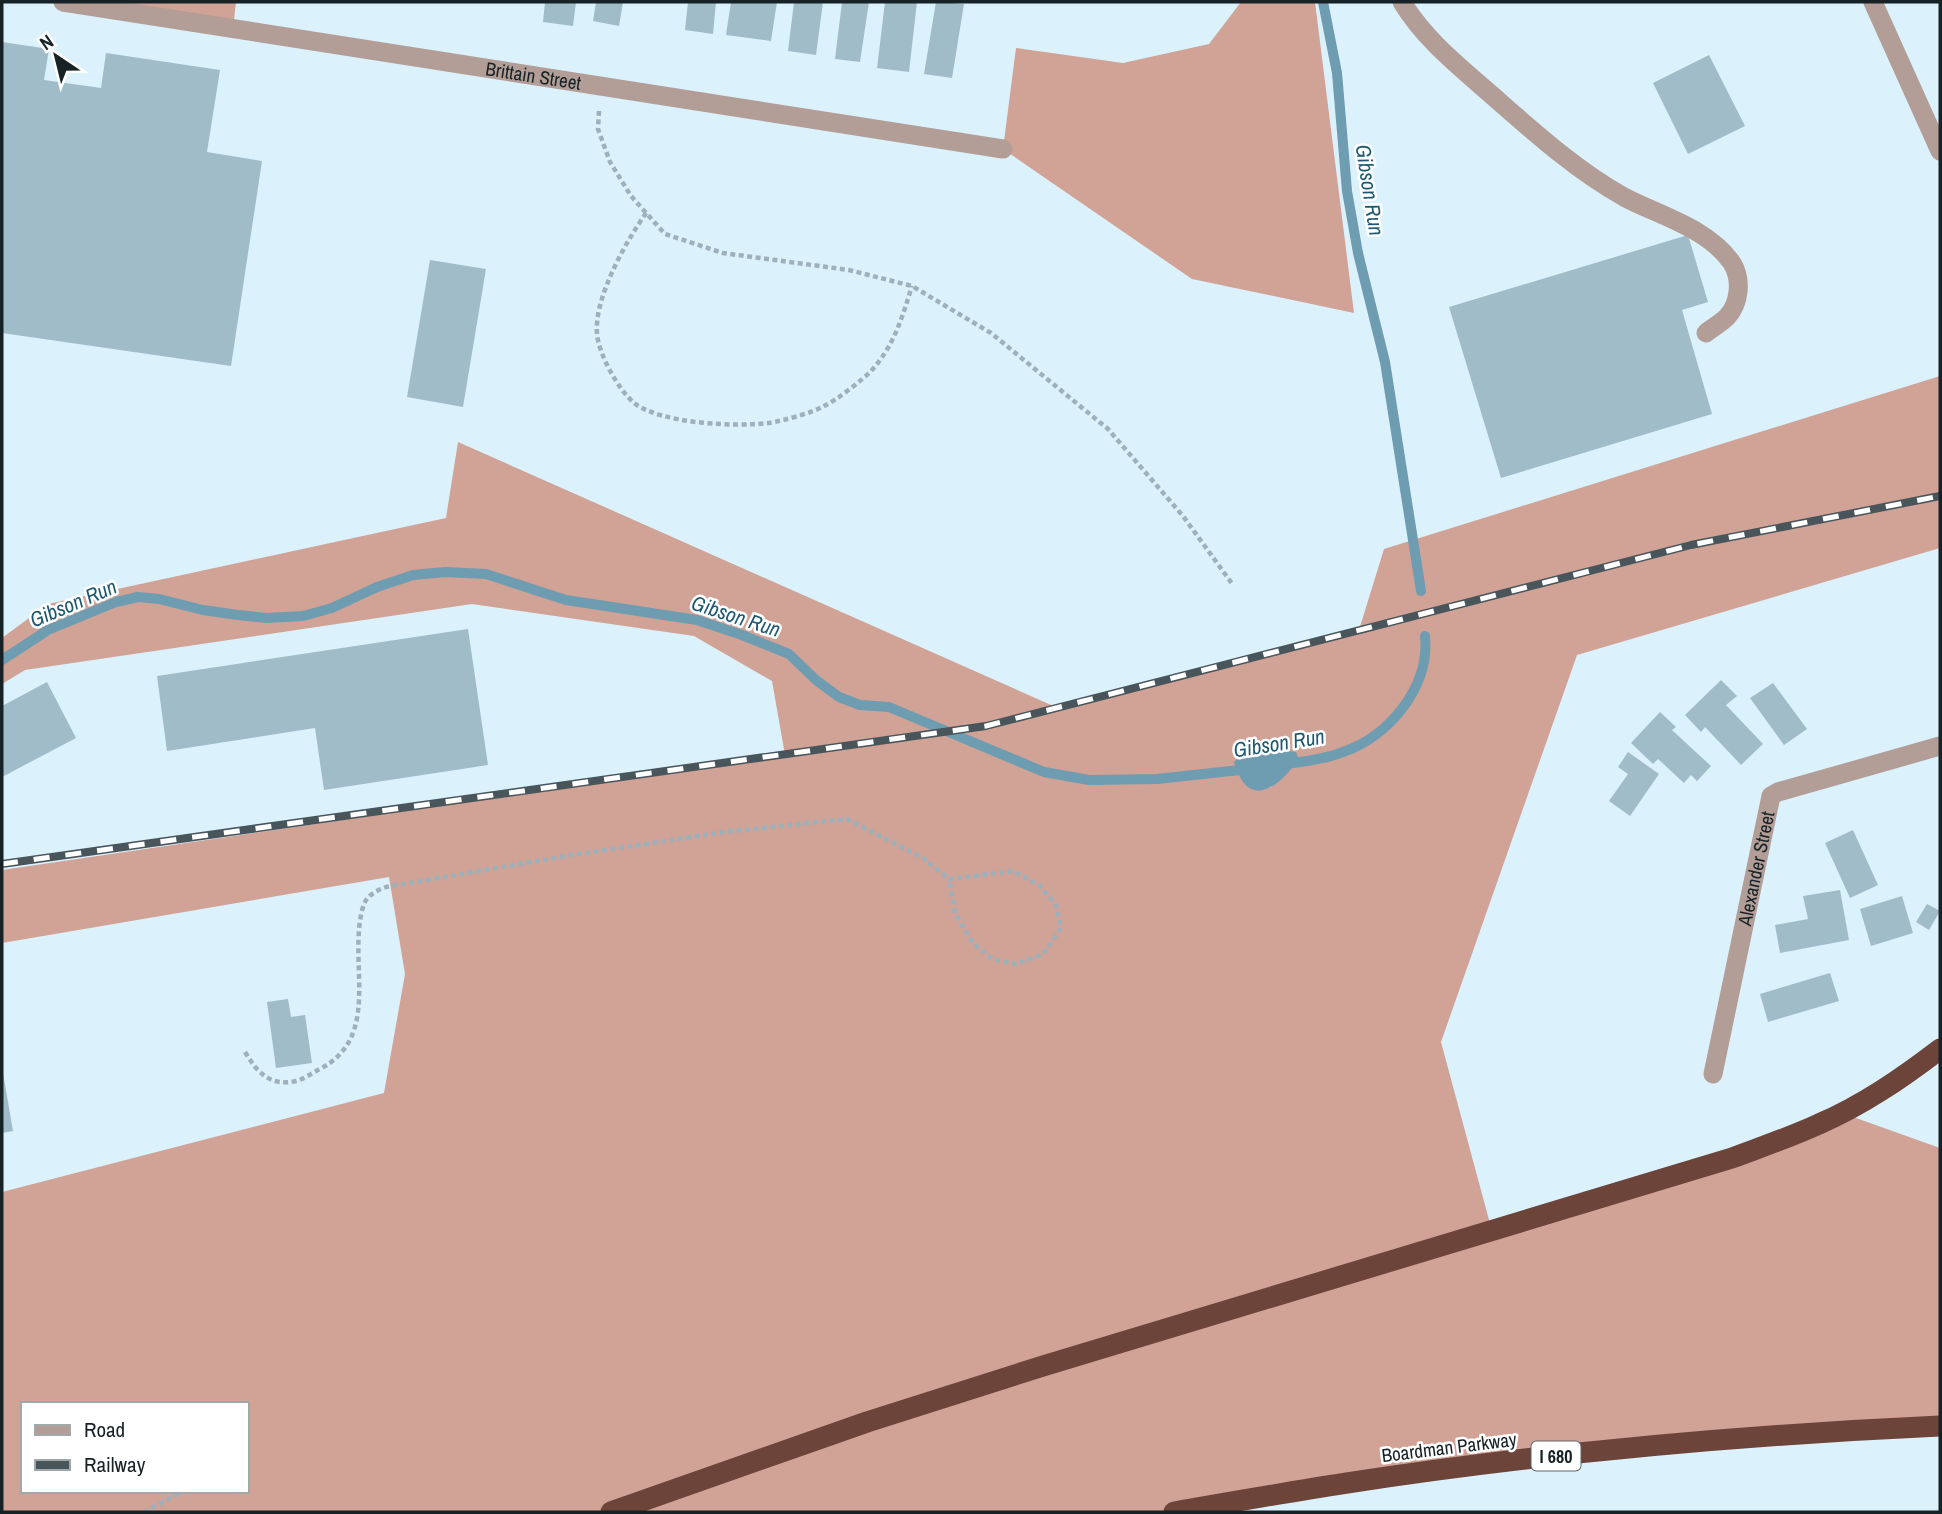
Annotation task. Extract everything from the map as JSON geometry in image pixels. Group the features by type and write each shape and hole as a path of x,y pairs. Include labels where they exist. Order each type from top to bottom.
{"highway":[{"path":"611,1512 867,1422 1006,1378 1732,1158 1820,1124 1902,1079 1940,1049"},
{"name":"Boardman Parkway","path":"1174,1512 1348,1483 1512,1461 1727,1439 1940,1426"}],"street":[{"name":"Brittain Street","path":"62,2 1003,149"},
{"path":"1402,2 1420,28 1452,61 1560,155 1624,197 1676,221 1713,244 1732,264 1740,282 1738,296 1728,316 1706,333"},
{"path":"1873,2 1940,150"},
{"name":"Alexander Street","path":"1713,1074 1771,796 1940,746"}],"path":[{"path":"601,86 598,129 610,162 631,197 665,234 723,253 849,270 912,286 991,332 1108,429 1183,516 1233,585"},
{"path":"646,213 627,240 602,295 597,334 609,371 635,402 663,416 702,423 769,423 824,407 870,372 897,335 912,286"},
{"path":"244,1052 255,1068 275,1083 297,1081 328,1065 343,1052 353,1035 360,1000 358,928 364,903 373,892 386,887 698,836 847,819 923,858 949,879 955,914 973,943 992,959 1016,964 1043,954 1060,928 1056,905 1039,885 1013,871 949,879"},
{"path":"144,1512 180,1493"}],"shaded area":[{"path":"63,2 236,2 233,28"},
{"path":"1241,2 1315,2 1354,313 1192,279 1003,149 1016,48 1123,63 1209,44"},
{"path":"1940,376 1940,548 1577,655 1441,1042 1492,1231 1842,1113 1940,1148 1940,1429 1714,1440 1174,1512 2,1512 2,1192 384,1093 405,974 389,877 2,943 2,870 785,755 772,681 694,636 472,604 25,670 2,684 2,638 48,604 446,518 458,442 1058,708 1359,630 1384,549","holes":["1280,750 1295,763 1270,788 1240,756"]}],"water":[{"path":"1280,750 1296,752 1298,758 1281,780 1266,789 1258,790 1243,782 1234,762 1240,756"}],"building":[{"path":"545,2 576,2 573,26 543,22"},
{"path":"596,2 623,2 619,26 593,21"},
{"path":"688,2 716,2 713,34 685,30"},
{"path":"731,2 777,2 771,41 726,35"},
{"path":"794,2 823,2 816,55 788,51"},
{"path":"842,2 869,2 860,62 835,59"},
{"path":"885,2 917,2 909,72 877,68"},
{"path":"936,2 964,4 952,78 924,74"},
{"path":"2,42 49,49 44,80 101,88 106,53 220,70 207,152 262,161 231,366 2,333"},
{"path":"1709,55 1745,126 1688,154 1653,83"},
{"path":"1688,235 1708,302 1682,310 1712,414 1501,478 1449,307"},
{"path":"430,260 486,269 463,407 407,397"},
{"path":"468,629 488,765 324,790 315,728 167,751 157,676"},
{"path":"1721,680 1737,696 1726,705 1763,744 1741,765 1705,727 1701,732 1685,715"},
{"path":"47,682 76,738 2,777 2,706"},
{"path":"1773,683 1807,729 1784,745 1750,698"},
{"path":"1660,712 1676,727 1672,730 1711,766 1697,781 1691,775 1684,783 1658,759 1653,764 1631,743"},
{"path":"1628,752 1659,774 1630,816 1609,801 1628,774 1618,767"},
{"path":"1853,830 1878,885 1850,898 1825,843"},
{"path":"1840,890 1849,940 1780,953 1775,925 1808,919 1803,896"},
{"path":"1902,896 1913,933 1871,946 1860,909"},
{"path":"1927,904 1940,911 1929,930 1916,922"},
{"path":"1830,973 1839,1001 1768,1022 1760,994"},
{"path":"288,999 291,1017 305,1015 312,1063 276,1068 267,1002"},
{"path":"2,1074 13,1131 2,1133"}],"waterway":[{"name":"Gibson Run","path":"1323,2 1337,73 1347,191 1358,253 1385,362 1421,591"},
{"name":"Gibson Run","path":"2,660 48,630 116,602 138,597 238,615 267,618 303,616 332,608 377,587 413,575 445,572 486,574 566,600 697,620 742,635 789,654 816,680 839,697 860,705 889,707 1044,772 1089,780 1157,779 1249,769"},
{"name":"Gibson Run","path":"1285,764 1343,752 1376,734 1391,721 1404,707 1421,673 1425,636"}],"railway":[{"path":"2,864 986,726 1691,545 1940,496"}]}
